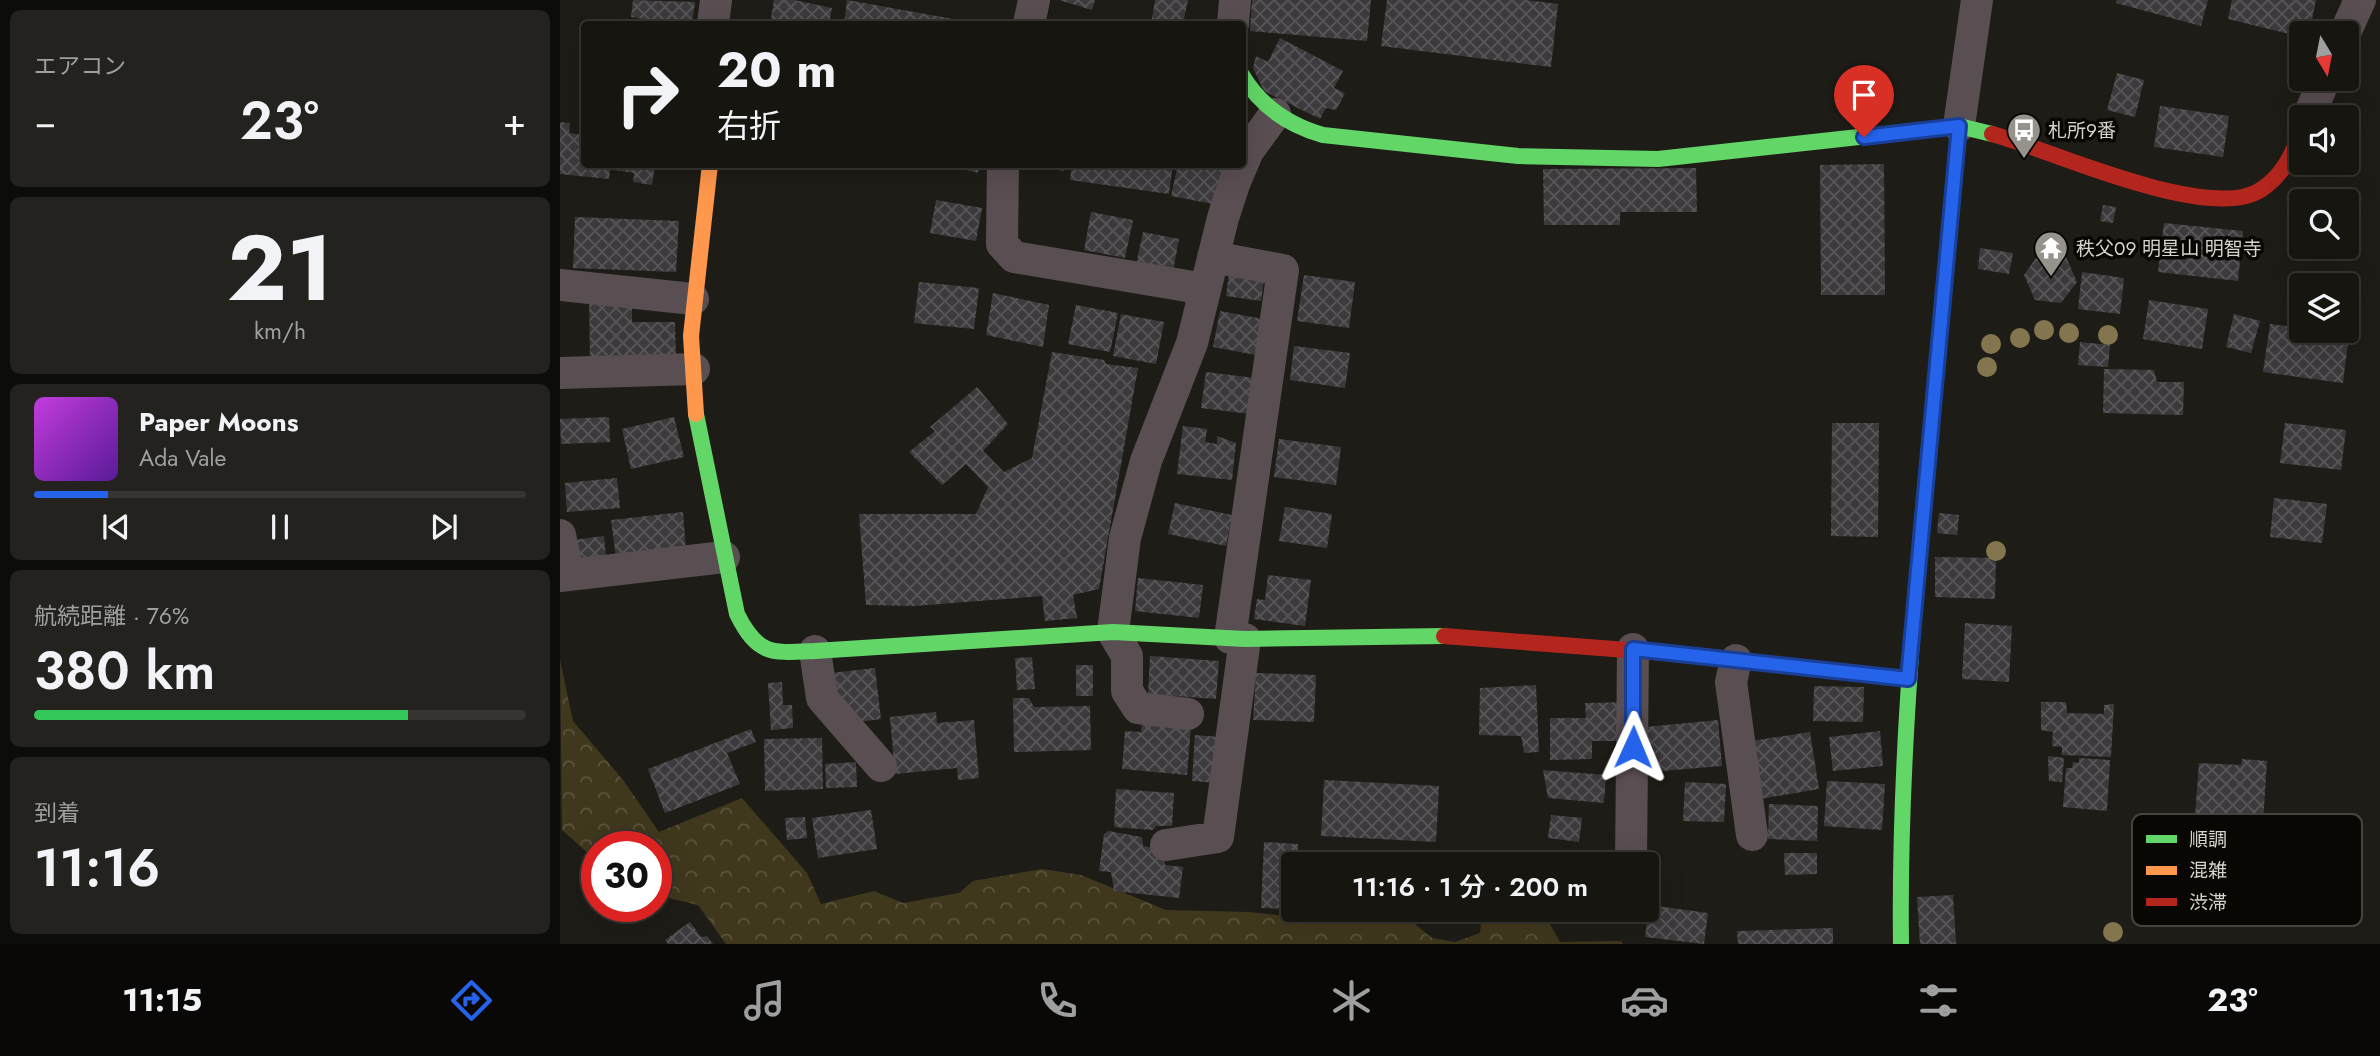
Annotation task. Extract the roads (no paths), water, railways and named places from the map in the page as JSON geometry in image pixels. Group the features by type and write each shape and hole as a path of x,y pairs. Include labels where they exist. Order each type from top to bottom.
{"street":[{"path":"713,21 716,0"},
{"path":"1030,21 1034,0"},
{"path":"1233,21 1235,0"},
{"path":"1901,944 1900,874 1908,679 1959,126 1977,0"},
{"path":"2350,21 2360,0"},
{"path":"1246,82 1252,93 1275,114 1312,134 1518,156 1658,159 1959,126 2010,139 2099,172 2207,199 2232,198 2260,191 2289,161"},
{"path":"1246,157 1275,114"},
{"path":"709,168 691,336 696,423 737,614 748,638 758,648 772,652 815,651 1113,632 1238,639 1468,636 1633,649 1908,679"},
{"path":"1003,168 1002,244 1014,257 1205,289"},
{"path":"1188,714 1139,708 1132,701 1127,691 1126,656 1113,632 1125,538 1146,461 1192,343 1223,218 1242,168"},
{"path":"1166,845 1218,837 1238,639 1283,270 1213,257"},
{"path":"560,285 693,299"},
{"path":"560,373 694,369"},
{"path":"560,535 564,575 724,557"},
{"path":"1631,852 1633,649"},
{"path":"815,651 822,698 881,766"},
{"path":"1736,660 1731,682 1752,835"}],"place":[{"name":"札所9番","path":"2024,160"},
{"name":"秩父09 明星山 明智寺","path":"2051,278"}]}
